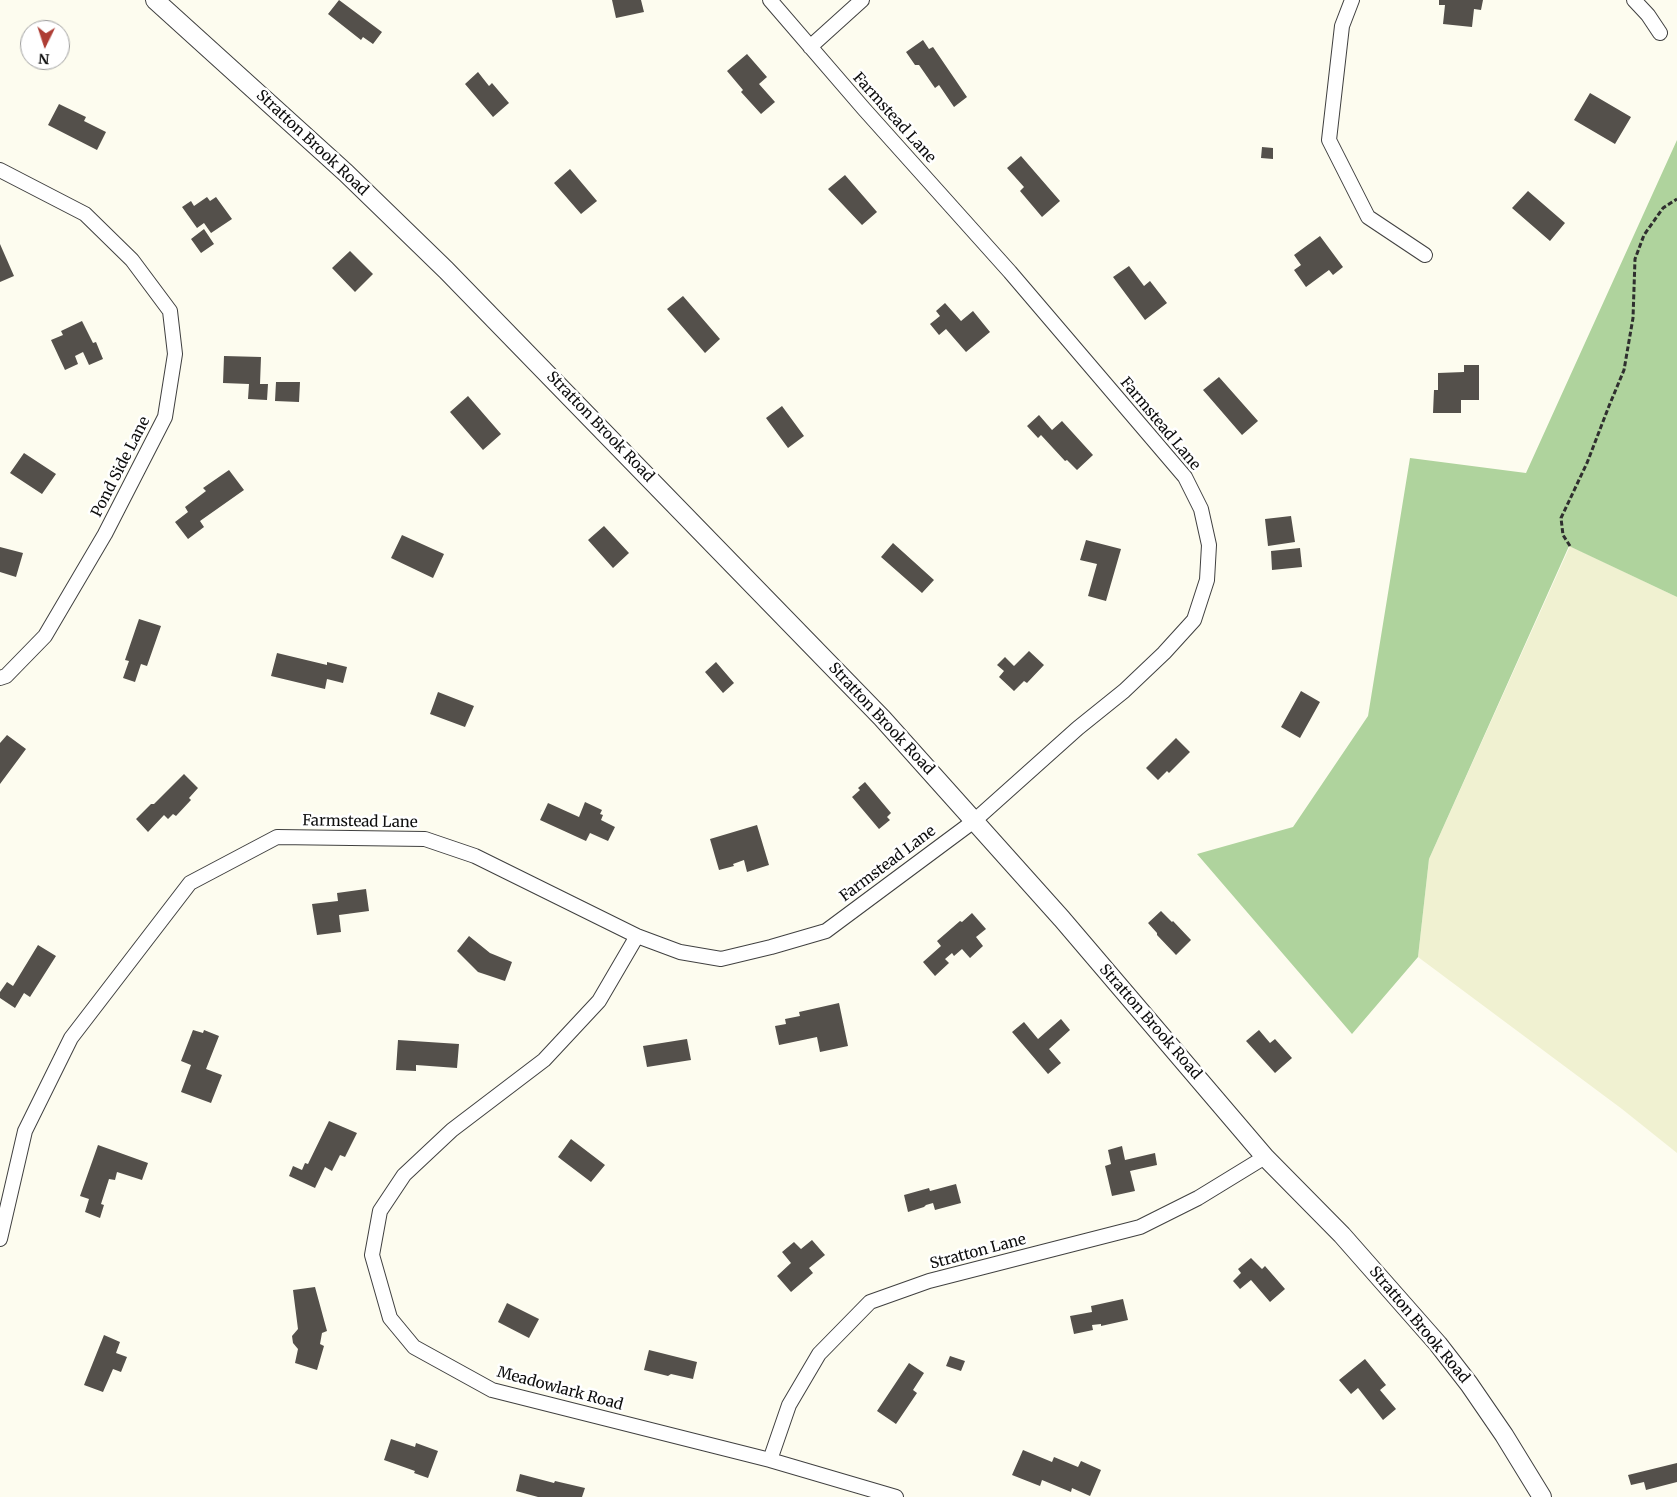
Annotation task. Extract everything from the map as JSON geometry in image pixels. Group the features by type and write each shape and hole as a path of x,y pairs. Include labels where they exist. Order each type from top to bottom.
{"street":[{"name":"Stratton Brook Road","path":"155,0 346,173 446,270 882,718 1062,919 1265,1157 1342,1236 1438,1344 1469,1384 1504,1435 1542,1497"},
{"name":"Farmstead Lane","path":"0,1238 25,1131 71,1038 190,883 277,837 425,839 475,856 637,936 680,952 721,959 826,931 974,821 1078,728 1124,691 1164,653 1194,620 1208,580 1209,545 1201,508 1186,477 1010,272 770,0"},
{"path":"810,47 862,0"},
{"path":"1352,0 1342,26 1329,140 1368,217 1425,254"},
{"path":"1634,0 1648,15 1660,33"},
{"name":"Pond Side Lane","path":"0,170 86,214 132,260 170,311 175,354 165,416 105,534 45,636 6,676 0,678"},
{"name":"Meadowlark Road","path":"637,936 599,1001 544,1060 452,1130 404,1175 380,1211 372,1255 390,1318 414,1347 492,1390 770,1460 896,1497"},
{"name":"Stratton Lane","path":"770,1460 789,1405 819,1354 870,1302 929,1281 1140,1227 1198,1198 1265,1157"}],"path":[{"path":"1570,546 1563,535 1561,518 1587,463 1624,370 1633,318 1635,259 1644,235 1663,208 1677,199"}],"green space":[{"path":"1677,140 1677,597 1569,546 1429,859 1418,957 1352,1034 1197,854 1293,827 1368,716 1410,458 1526,473"},
{"path":"1570,546 1677,597 1677,1153 1622,1109 1418,957 1429,859"}],"building":[{"path":"339,0 382,32 373,44 363,37 361,40 328,14"},
{"path":"612,0 641,0 644,12 616,18"},
{"path":"1439,0 1483,0 1481,10 1474,9 1472,27 1443,24 1445,5 1439,5"},
{"path":"923,40 929,49 933,47 967,97 954,107 939,85 935,88 919,65 915,65 906,52"},
{"path":"747,54 767,77 759,84 775,102 761,114 741,92 743,90 727,71"},
{"path":"478,72 489,86 492,83 509,103 493,117 465,84"},
{"path":"1590,93 1631,117 1615,144 1574,120"},
{"path":"59,104 86,117 84,121 106,132 97,150 48,125"},
{"path":"1262,147 1273,148 1273,159 1261,158"},
{"path":"1021,156 1060,201 1042,217 1020,191 1024,187 1007,168"},
{"path":"570,169 597,201 581,214 554,183"},
{"path":"845,175 877,212 862,225 828,189"},
{"path":"1528,191 1565,223 1550,241 1512,208"},
{"path":"207,197 210,201 216,197 232,219 211,233 204,223 197,228 182,207 191,201 194,206"},
{"path":"204,229 214,244 201,253 191,239"},
{"path":"1320,236 1343,267 1333,275 1329,270 1306,287 1294,270 1301,265 1294,255"},
{"path":"0,244 14,276 0,282"},
{"path":"350,251 373,274 355,292 332,268"},
{"path":"1129,266 1144,286 1150,281 1167,303 1145,320 1113,277"},
{"path":"683,296 720,339 705,353 667,309"},
{"path":"945,303 961,321 973,311 990,332 966,352 946,329 939,335 930,324 940,316 936,311"},
{"path":"82,321 93,343 96,342 103,359 89,365 83,352 75,356 78,364 65,370 51,340 63,335 61,331"},
{"path":"224,356 261,357 260,384 268,384 267,400 248,399 249,384 223,383"},
{"path":"1464,365 1479,365 1479,400 1461,400 1461,413 1433,413 1434,390 1438,390 1438,373 1464,372"},
{"path":"1219,377 1258,421 1242,435 1203,390"},
{"path":"276,382 300,382 299,402 275,401"},
{"path":"468,396 501,434 483,450 450,412"},
{"path":"782,406 804,436 788,448 766,418"},
{"path":"1039,415 1052,430 1062,421 1093,455 1077,470 1067,460 1065,461 1041,435 1038,438 1027,426"},
{"path":"24,453 56,474 42,494 10,473"},
{"path":"229,470 244,490 200,521 204,527 188,539 175,522 188,512 185,507 206,491 203,488"},
{"path":"1291,516 1295,542 1268,546 1265,519"},
{"path":"604,526 629,553 613,568 588,540"},
{"path":"402,535 444,554 433,578 391,558"},
{"path":"1086,540 1121,549 1106,601 1088,596 1097,564 1080,560"},
{"path":"893,543 934,580 922,593 881,557"},
{"path":"0,547 23,553 16,577 0,572"},
{"path":"1300,548 1302,567 1272,570 1271,551"},
{"path":"139,619 161,626 147,666 141,664 135,682 123,678 129,661 125,660"},
{"path":"1029,651 1044,665 1027,683 1024,681 1014,691 999,677 1004,671 997,665 1005,657 1014,666"},
{"path":"277,653 327,665 327,662 347,667 343,683 327,679 325,689 271,676"},
{"path":"716,662 734,683 723,693 705,672"},
{"path":"1301,691 1320,702 1300,738 1281,727"},
{"path":"438,692 474,706 465,727 430,714"},
{"path":"7,735 26,749 0,784 0,743"},
{"path":"1176,738 1190,752 1169,773 1167,771 1158,780 1146,768"},
{"path":"184,774 198,788 189,798 191,800 176,816 173,814 168,819 164,815 148,832 136,819"},
{"path":"865,782 891,813 887,817 890,820 879,829 852,797"},
{"path":"585,802 602,810 600,814 603,815 601,820 615,827 608,841 590,833 586,841 540,820 548,803 579,817"},
{"path":"757,825 769,865 747,872 744,860 733,864 734,866 719,870 710,839"},
{"path":"366,889 369,911 339,915 341,932 317,935 312,904 338,901 337,893"},
{"path":"1161,911 1191,940 1176,955 1148,923"},
{"path":"972,913 986,929 976,937 983,946 970,958 962,949 954,956 952,953 945,959 949,963 935,976 923,962 941,946 937,941"},
{"path":"469,936 490,953 512,962 505,981 478,972 457,951"},
{"path":"38,945 56,956 30,997 24,993 15,1008 0,998 0,992 7,982 13,986"},
{"path":"839,1003 848,1046 820,1052 817,1037 779,1045 775,1026 786,1024 785,1019 800,1016 799,1012"},
{"path":"1061,1019 1070,1030 1049,1049 1061,1063 1048,1074 1012,1032 1024,1022 1038,1039"},
{"path":"193,1030 203,1033 204,1030 219,1036 206,1069 222,1075 211,1103 181,1092 191,1065 181,1061"},
{"path":"1259,1030 1270,1043 1275,1039 1292,1058 1275,1073 1246,1041"},
{"path":"687,1039 691,1060 647,1067 643,1046"},
{"path":"398,1040 459,1044 457,1068 416,1065 416,1071 396,1070"},
{"path":"329,1121 357,1133 345,1157 340,1155 332,1171 325,1167 315,1188 289,1176 293,1166 302,1170 305,1163 308,1164"},
{"path":"571,1139 605,1165 591,1182 558,1157"},
{"path":"98,1145 148,1163 142,1180 117,1172 115,1180 109,1179 101,1204 104,1205 100,1218 85,1212 89,1199 80,1196"},
{"path":"1122,1146 1125,1160 1155,1153 1157,1165 1130,1171 1135,1191 1112,1196 1105,1166 1111,1164 1108,1150"},
{"path":"956,1184 961,1203 935,1210 933,1203 908,1212 904,1195 929,1188 930,1191"},
{"path":"812,1240 825,1255 809,1268 813,1273 791,1292 777,1276 791,1263 782,1252 794,1242 801,1249"},
{"path":"1251,1258 1262,1269 1265,1266 1285,1289 1270,1302 1251,1280 1240,1289 1233,1281 1241,1273 1238,1269"},
{"path":"315,1287 327,1331 322,1333 320,1344 324,1346 317,1370 295,1363 298,1349 293,1343 292,1336 298,1329 293,1290"},
{"path":"1123,1299 1128,1320 1101,1326 1101,1324 1092,1325 1093,1330 1074,1334 1070,1316 1092,1312 1091,1306"},
{"path":"507,1303 539,1319 529,1338 498,1322"},
{"path":"104,1335 120,1342 116,1353 127,1357 121,1372 113,1369 103,1392 84,1385"},
{"path":"649,1350 697,1362 693,1379 671,1374 668,1376 644,1370"},
{"path":"950,1356 965,1361 961,1371 946,1366"},
{"path":"1365,1359 1386,1385 1380,1390 1396,1409 1383,1420 1358,1388 1351,1394 1339,1380"},
{"path":"909,1363 924,1373 913,1390 917,1393 896,1424 877,1411"},
{"path":"391,1439 415,1447 416,1443 438,1451 428,1478 414,1473 415,1471 384,1460"},
{"path":"1023,1450 1052,1462 1054,1457 1078,1467 1081,1461 1101,1470 1090,1496 1072,1488 1071,1492 1042,1480 1040,1486 1012,1475"},
{"path":"1677,1463 1677,1482 1646,1490 1644,1482 1631,1485 1628,1475"},
{"path":"520,1474 554,1483 555,1481 585,1488 582,1497 538,1497 516,1491"}]}
